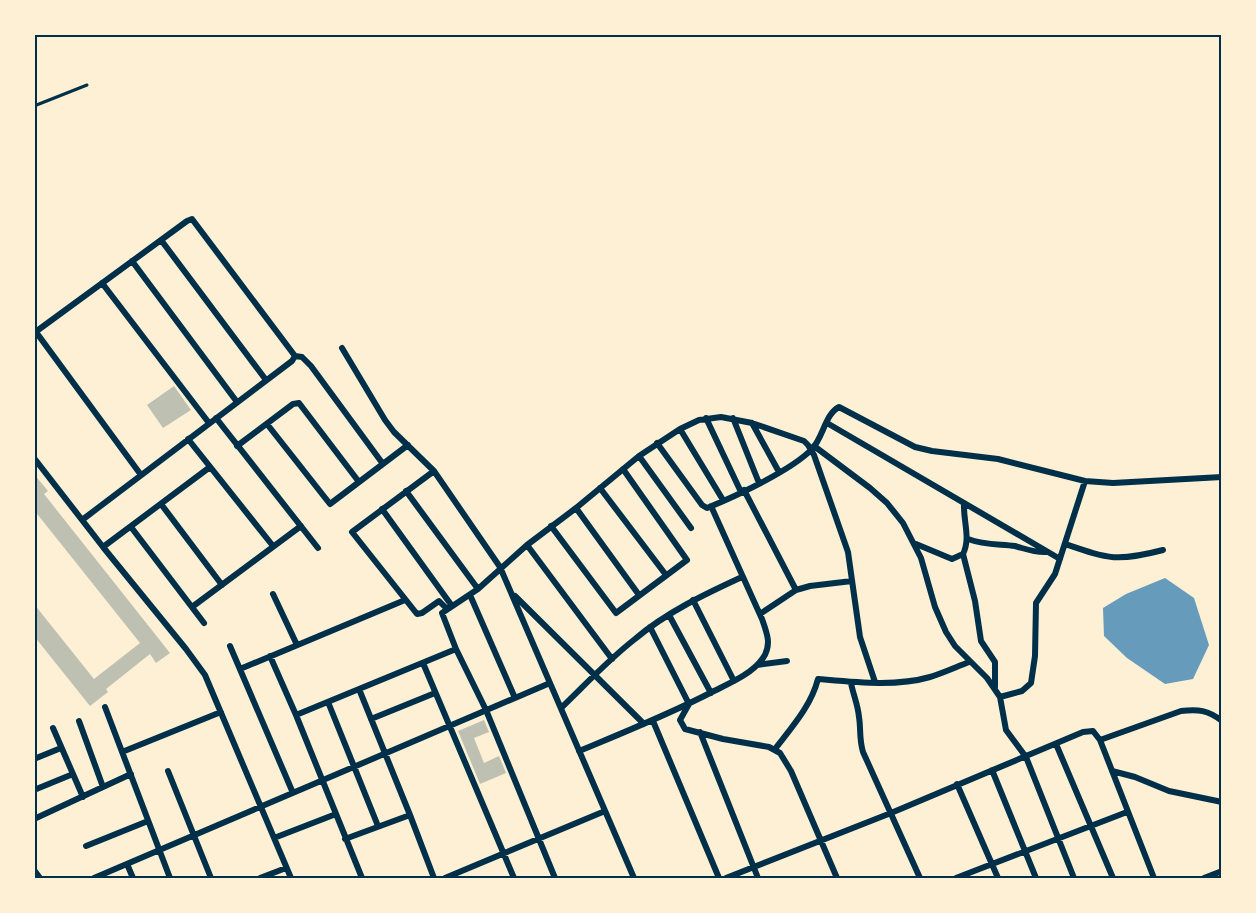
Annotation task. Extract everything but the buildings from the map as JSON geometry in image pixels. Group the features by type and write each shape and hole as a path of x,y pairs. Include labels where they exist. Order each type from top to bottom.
{"street":[{"path":"141,475 35,333 192,219 295,356 302,357 311,366 382,464"},
{"path":"161,240 266,380"},
{"path":"132,261 237,402"},
{"path":"102,283 209,423"},
{"path":"342,348 385,420 394,432 434,471 500,567 634,879"},
{"path":"82,520 292,361 295,356"},
{"path":"237,446 293,404 299,403 359,482"},
{"path":"657,443 702,506 707,508 794,465 813,448 836,408 843,408 915,447 998,459 1085,481 1134,482 1221,477"},
{"path":"216,418 318,548"},
{"path":"706,418 742,491 796,590"},
{"path":"555,879 486,710 442,615 449,607 478,589 500,567 639,456 680,429 706,418 733,418 804,441 887,503 903,523 916,544 934,607 945,632 969,662 995,688 1000,697 1006,730 1026,757 1074,879"},
{"path":"733,418 759,483"},
{"path":"752,423 779,472"},
{"path":"827,423 1060,559"},
{"path":"267,424 330,504 408,445"},
{"path":"680,429 723,500"},
{"path":"188,439 273,546"},
{"path":"813,448 848,552 860,637 875,682"},
{"path":"639,456 691,528"},
{"path":"35,459 205,675 291,879"},
{"path":"103,547 210,467"},
{"path":"551,526 616,613 687,560 623,470"},
{"path":"434,471 352,532 414,612 419,615 440,601 449,607"},
{"path":"1000,697 1022,691 1031,682 1035,656 1036,603 1050,584 1085,481"},
{"path":"600,488 666,575"},
{"path":"406,491 478,589"},
{"path":"964,503 968,539 963,554 981,641 995,662 995,688"},
{"path":"161,504 222,585"},
{"path":"711,506 760,614 768,638 768,647 758,665"},
{"path":"576,508 639,596"},
{"path":"382,509 449,607"},
{"path":"192,607 301,526"},
{"path":"131,527 204,623"},
{"path":"968,539 985,544 1012,546 1032,552 1048,552"},
{"path":"1065,543 1096,555 1118,559 1163,550"},
{"path":"916,544 952,559 963,554"},
{"path":"527,545 612,659"},
{"path":"561,708 612,659 650,627 693,600 742,577"},
{"path":"760,614 796,590 852,581"},
{"path":"511,592 644,724"},
{"path":"273,594 297,645"},
{"path":"470,595 515,698"},
{"path":"240,669 405,600"},
{"path":"693,600 734,681"},
{"path":"669,615 711,693"},
{"path":"650,627 689,704"},
{"path":"230,646 293,793"},
{"path":"296,715 456,649"},
{"path":"270,656 362,879"},
{"path":"579,751 689,704 734,681 758,665 788,661"},
{"path":"775,749 807,707 814,695 818,679 851,683 928,677 969,662"},
{"path":"423,663 514,879"},
{"path":"94,879 550,683"},
{"path":"851,683 859,714 860,741 920,879"},
{"path":"359,689 434,879"},
{"path":"371,719 435,693"},
{"path":"328,702 378,826"},
{"path":"689,704 680,720 685,729 775,749 787,763 837,879"},
{"path":"105,707 170,879"},
{"path":"1100,740 1188,710 1203,710 1221,721"},
{"path":"122,752 221,712"},
{"path":"79,721 103,787"},
{"path":"652,721 719,879"},
{"path":"53,728 83,797"},
{"path":"726,879 1088,731 1093,731 1100,740 1154,879"},
{"path":"700,732 758,879"},
{"path":"1056,744 1113,879"},
{"path":"34,759 61,748"},
{"path":"992,770 1036,879"},
{"path":"168,771 211,879"},
{"path":"1112,771 1135,777 1169,791 1221,802"},
{"path":"34,790 73,774"},
{"path":"34,819 130,774"},
{"path":"957,784 998,879"},
{"path":"446,879 605,811"},
{"path":"956,879 1127,812"},
{"path":"274,838 336,814"},
{"path":"345,839 410,815"},
{"path":"86,846 148,821"},
{"path":"127,864 133,879"},
{"path":"260,879 286,868"},
{"path":"34,870 40,879"},
{"path":"1204,879 1221,871"}],"lane":[{"path":"34,106 87,85"}],"water":[{"path":"1165,578 1194,598 1209,645 1193,679 1165,684 1127,658 1104,636 1103,608 1126,594"}]}
